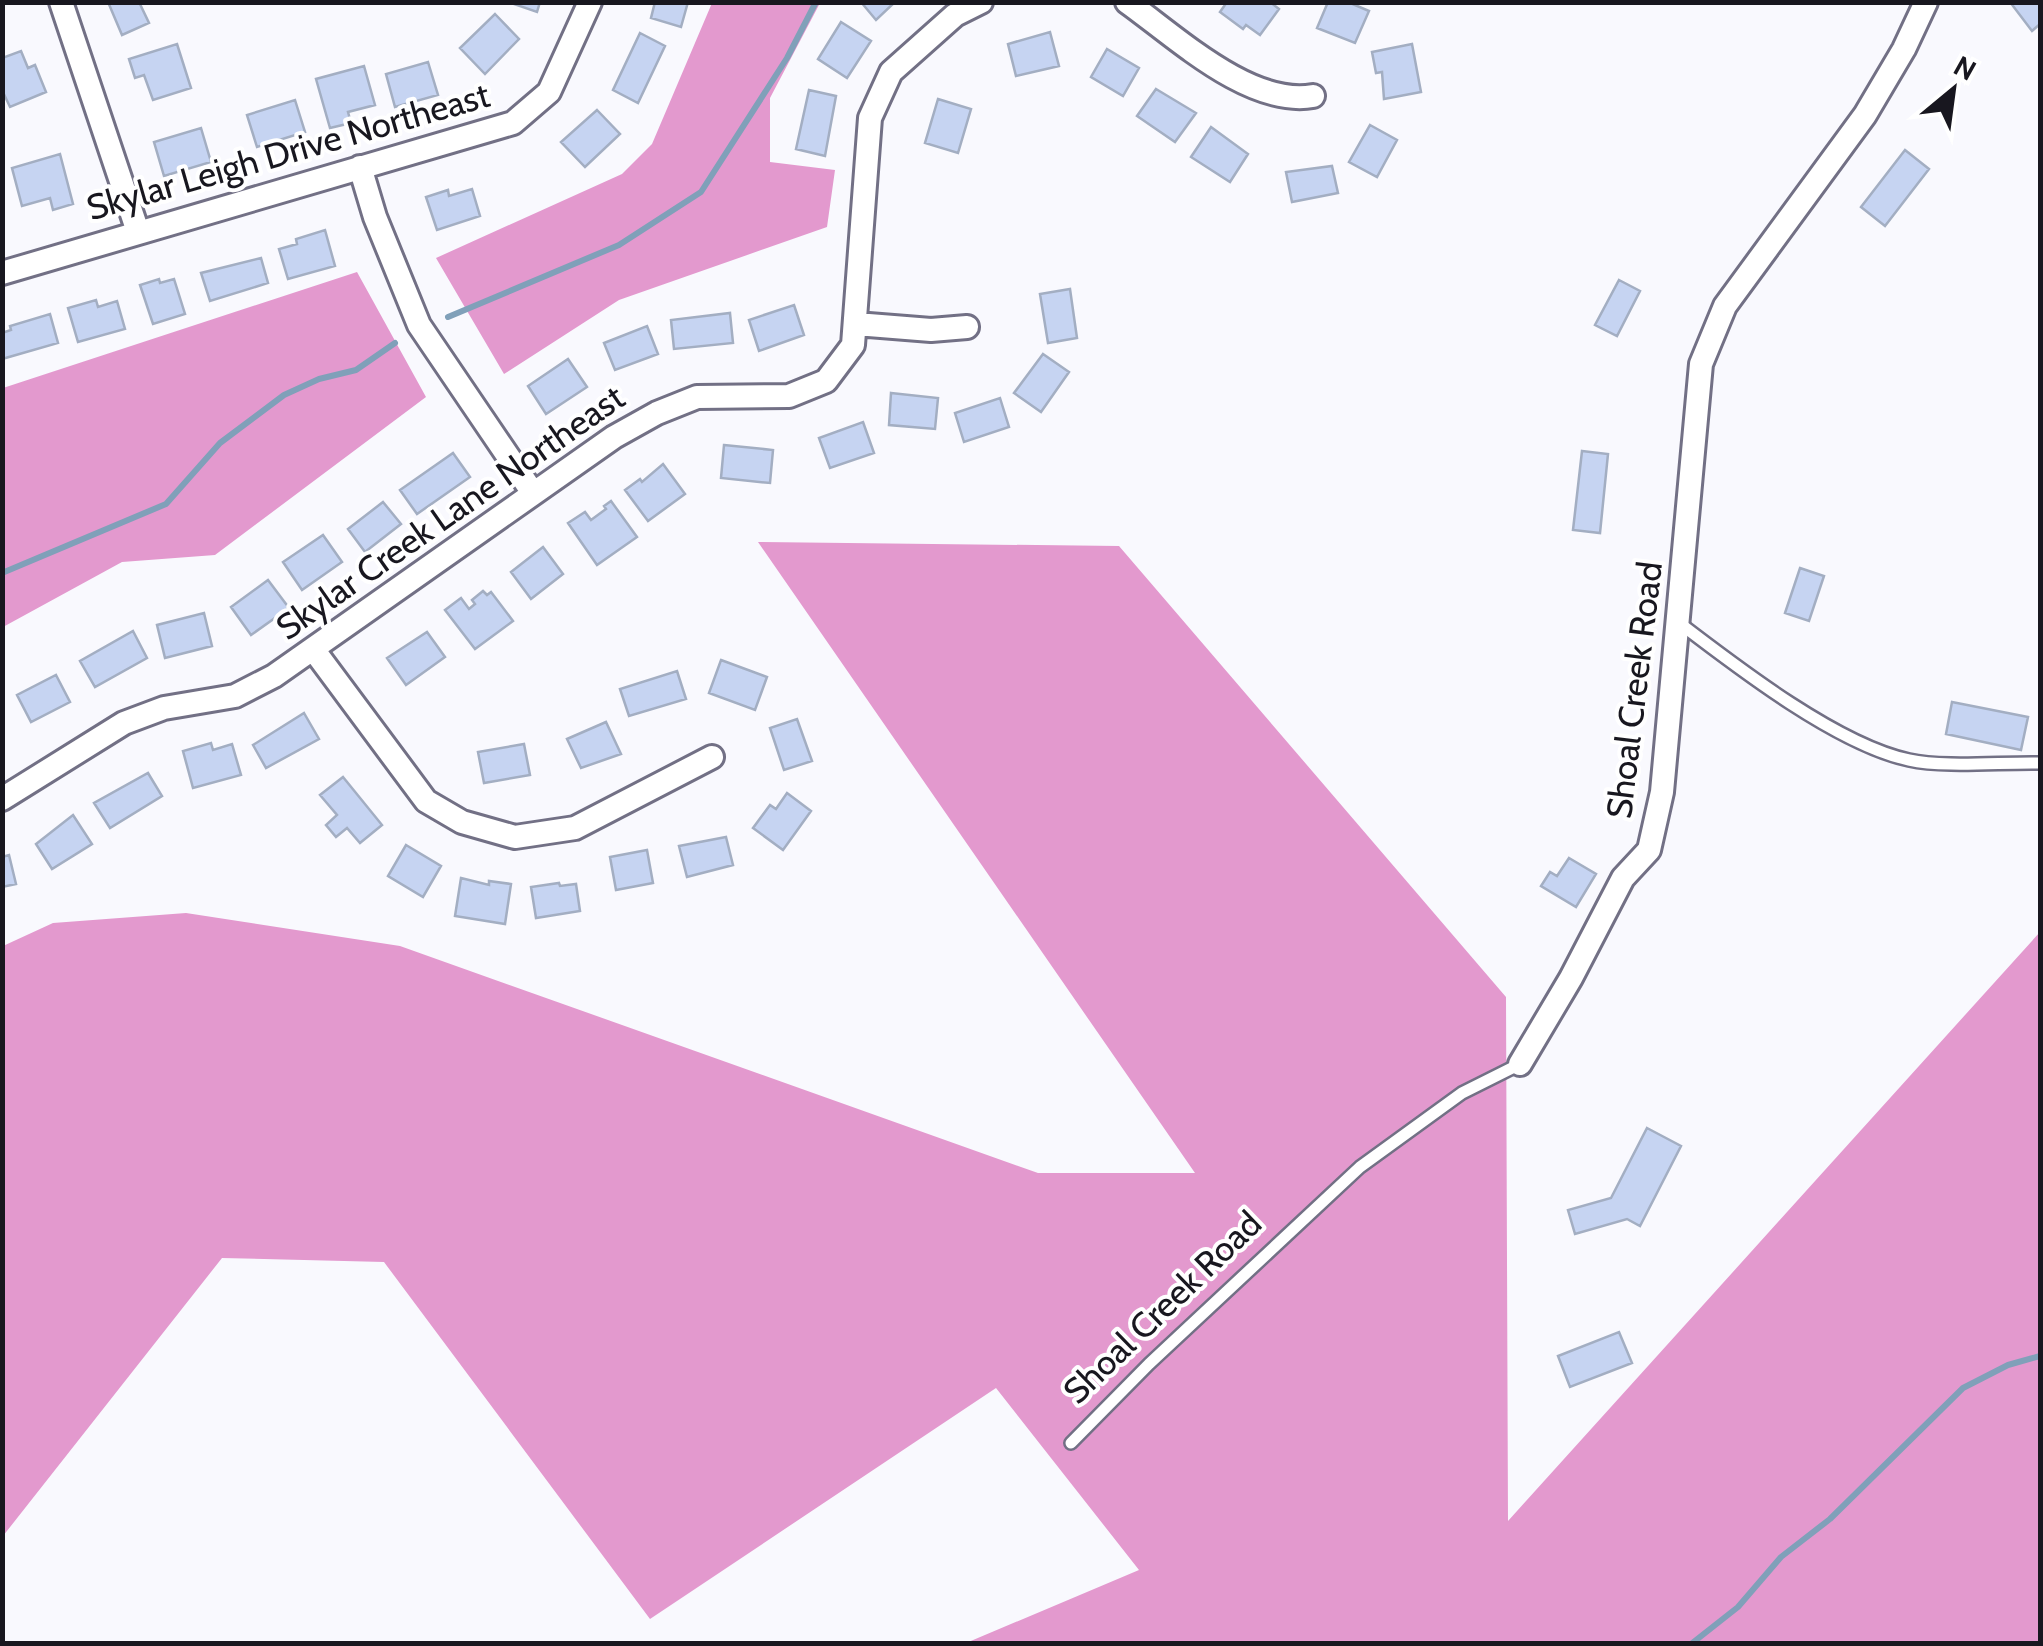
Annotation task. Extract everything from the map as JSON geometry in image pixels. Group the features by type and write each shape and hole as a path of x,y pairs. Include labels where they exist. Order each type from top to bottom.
{"street":[{"path":"61,2 138,232"},
{"name":"Skylar Leigh Drive Northeast","path":"2,273 513,123 549,92 590,2"},
{"name":"Skylar Creek Lane Northeast","path":"2,799 124,723 164,708 235,696 274,676 614,436 657,413 697,396 789,396 826,382 854,345 870,118 891,72 955,15 981,2"},
{"path":"1128,2 1229,74 1270,94 1313,96"},
{"name":"Shoal Creek Road","path":"1520,1064 1571,978 1622,878 1649,850 1662,792 1701,364 1724,306 1866,115 1904,50 1926,2"},
{"path":"360,167 374,217 419,325 532,494"},
{"path":"856,324 931,330 967,327"},
{"path":"312,649 426,801 462,822 516,837 575,828 712,757"}],"lane":[{"path":"1678,622 1816,718 1868,749 1914,761 2040,763"},
{"name":"Shoal Creek Road","path":"1072,1444 1149,1364 1360,1167 1462,1093 1520,1064"}],"shaded area":[{"path":"712,3 820,3 770,98 770,162 835,170 827,227 619,300 504,374 436,258 622,174 652,144"},
{"path":"357,272 426,397 215,555 122,562 3,627 3,388"},
{"path":"758,542 1119,546 1506,997 1508,1521 2040,932 2040,1643 966,1643 1139,1570 996,1388 650,1619 384,1262 222,1258 3,1536 3,946 53,923 186,913 400,946 1038,1173 1195,1173"}],"building":[{"path":"108,2 139,2 149,23 122,35"},
{"path":"508,2 540,2 537,12"},
{"path":"655,2 688,2 681,27 651,18"},
{"path":"861,2 895,2 876,20"},
{"path":"1227,2 1270,2 1279,9 1260,35 1246,25 1243,29 1220,12"},
{"path":"1328,2 1348,2 1369,11 1355,43 1317,28"},
{"path":"2010,2 2040,2 2040,24 2032,31"},
{"path":"495,14 519,39 485,74 460,48"},
{"path":"841,22 871,41 847,78 818,59"},
{"path":"1050,32 1059,66 1016,76 1008,44"},
{"path":"640,33 665,46 638,103 613,90"},
{"path":"177,44 191,88 153,100 144,75 135,78 129,59"},
{"path":"1412,44 1421,92 1384,99 1382,72 1376,73 1372,52"},
{"path":"1107,49 1139,68 1123,96 1091,77"},
{"path":"21,51 28,68 35,65 46,92 10,107 2,90 2,58"},
{"path":"428,62 438,95 395,107 386,74"},
{"path":"364,66 375,105 348,112 351,123 330,128 316,79"},
{"path":"1156,89 1196,113 1175,142 1137,116"},
{"path":"809,90 836,96 825,156 796,149"},
{"path":"938,99 971,109 958,153 925,143"},
{"path":"295,100 305,132 257,147 247,115"},
{"path":"597,110 620,134 585,167 561,142"},
{"path":"1370,125 1397,140 1377,177 1349,162"},
{"path":"1211,127 1248,154 1230,182 1191,157"},
{"path":"201,128 211,162 164,176 154,142"},
{"path":"1905,150 1929,169 1885,226 1861,207"},
{"path":"60,154 73,204 53,210 50,198 22,206 12,168"},
{"path":"1332,166 1338,193 1292,202 1286,172"},
{"path":"472,189 480,216 437,230 426,197 448,190 449,196"},
{"path":"325,230 335,266 288,279 279,249"},
{"path":"261,258 268,283 210,301 201,273"},
{"path":"159,279 160,283 174,279 185,314 153,324 140,285"},
{"path":"1619,280 1640,291 1617,336 1595,325"},
{"path":"1070,289 1077,338 1048,343 1040,294"},
{"path":"96,300 98,307 117,301 125,329 78,342 68,308"},
{"path":"794,305 804,335 759,351 749,320"},
{"path":"730,313 733,343 674,349 671,320"},
{"path":"50,314 58,343 2,359 2,333 11,330 10,326"},
{"path":"647,326 658,354 615,370 604,343"},
{"path":"1043,354 1069,372 1041,412 1014,393"},
{"path":"568,359 587,387 546,414 528,386"},
{"path":"891,393 938,398 935,429 889,425"},
{"path":"1000,398 1009,427 964,442 955,413"},
{"path":"863,422 874,453 830,468 819,438"},
{"path":"724,445 773,450 770,483 721,478"},
{"path":"1582,451 1608,454 1600,533 1573,530"},
{"path":"453,453 470,477 417,514 400,490"},
{"path":"663,464 685,494 648,521 625,490"},
{"path":"611,501 637,537 597,565 568,523 585,512 591,520"},
{"path":"383,502 401,524 365,552 348,529"},
{"path":"323,535 342,562 302,590 283,562"},
{"path":"543,547 563,574 531,599 511,572"},
{"path":"1800,568 1824,576 1809,621 1785,613"},
{"path":"268,580 289,608 251,635 231,607"},
{"path":"483,591 487,595 491,592 513,621 475,649 445,610 461,598 469,609 475,604 472,600"},
{"path":"204,613 212,646 165,658 157,625"},
{"path":"133,631 147,658 95,687 80,661"},
{"path":"427,632 445,657 406,685 387,658"},
{"path":"721,660 767,677 755,710 709,693"},
{"path":"677,671 686,699 629,716 620,689"},
{"path":"56,675 70,702 31,722 17,695"},
{"path":"1952,702 2028,717 2021,750 1946,734"},
{"path":"304,713 319,739 266,768 253,745"},
{"path":"797,719 812,761 784,770 770,728"},
{"path":"606,722 621,754 581,768 567,739"},
{"path":"211,743 213,750 232,744 241,775 193,788 183,751"},
{"path":"524,744 530,775 484,783 478,752"},
{"path":"148,773 162,796 110,828 94,803"},
{"path":"343,777 382,825 360,843 347,828 336,837 326,825 337,815 320,795"},
{"path":"787,793 811,811 783,850 753,828 770,805 776,809"},
{"path":"73,815 92,844 52,869 36,844"},
{"path":"726,837 733,865 687,877 679,846"},
{"path":"406,845 441,866 423,897 388,876"},
{"path":"647,850 653,883 616,890 610,857"},
{"path":"9,855 16,884 2,887 2,857"},
{"path":"1569,858 1596,874 1576,907 1541,886 1550,872 1557,876"},
{"path":"461,878 489,885 489,881 511,884 505,924 455,916"},
{"path":"576,884 580,911 536,918 531,887"},
{"path":"1647,1128 1681,1146 1640,1226 1627,1219 1575,1234 1568,1210 1611,1198"},
{"path":"1619,1332 1632,1363 1570,1387 1558,1356"}],"waterway":[{"path":"448,317 619,245 701,192 787,58 816,2"},
{"path":"2,573 166,504 220,443 284,395 319,379 356,370 395,343"},
{"path":"1691,1644 1738,1607 1781,1557 1830,1519 1963,1388 2008,1365 2040,1356"}]}
